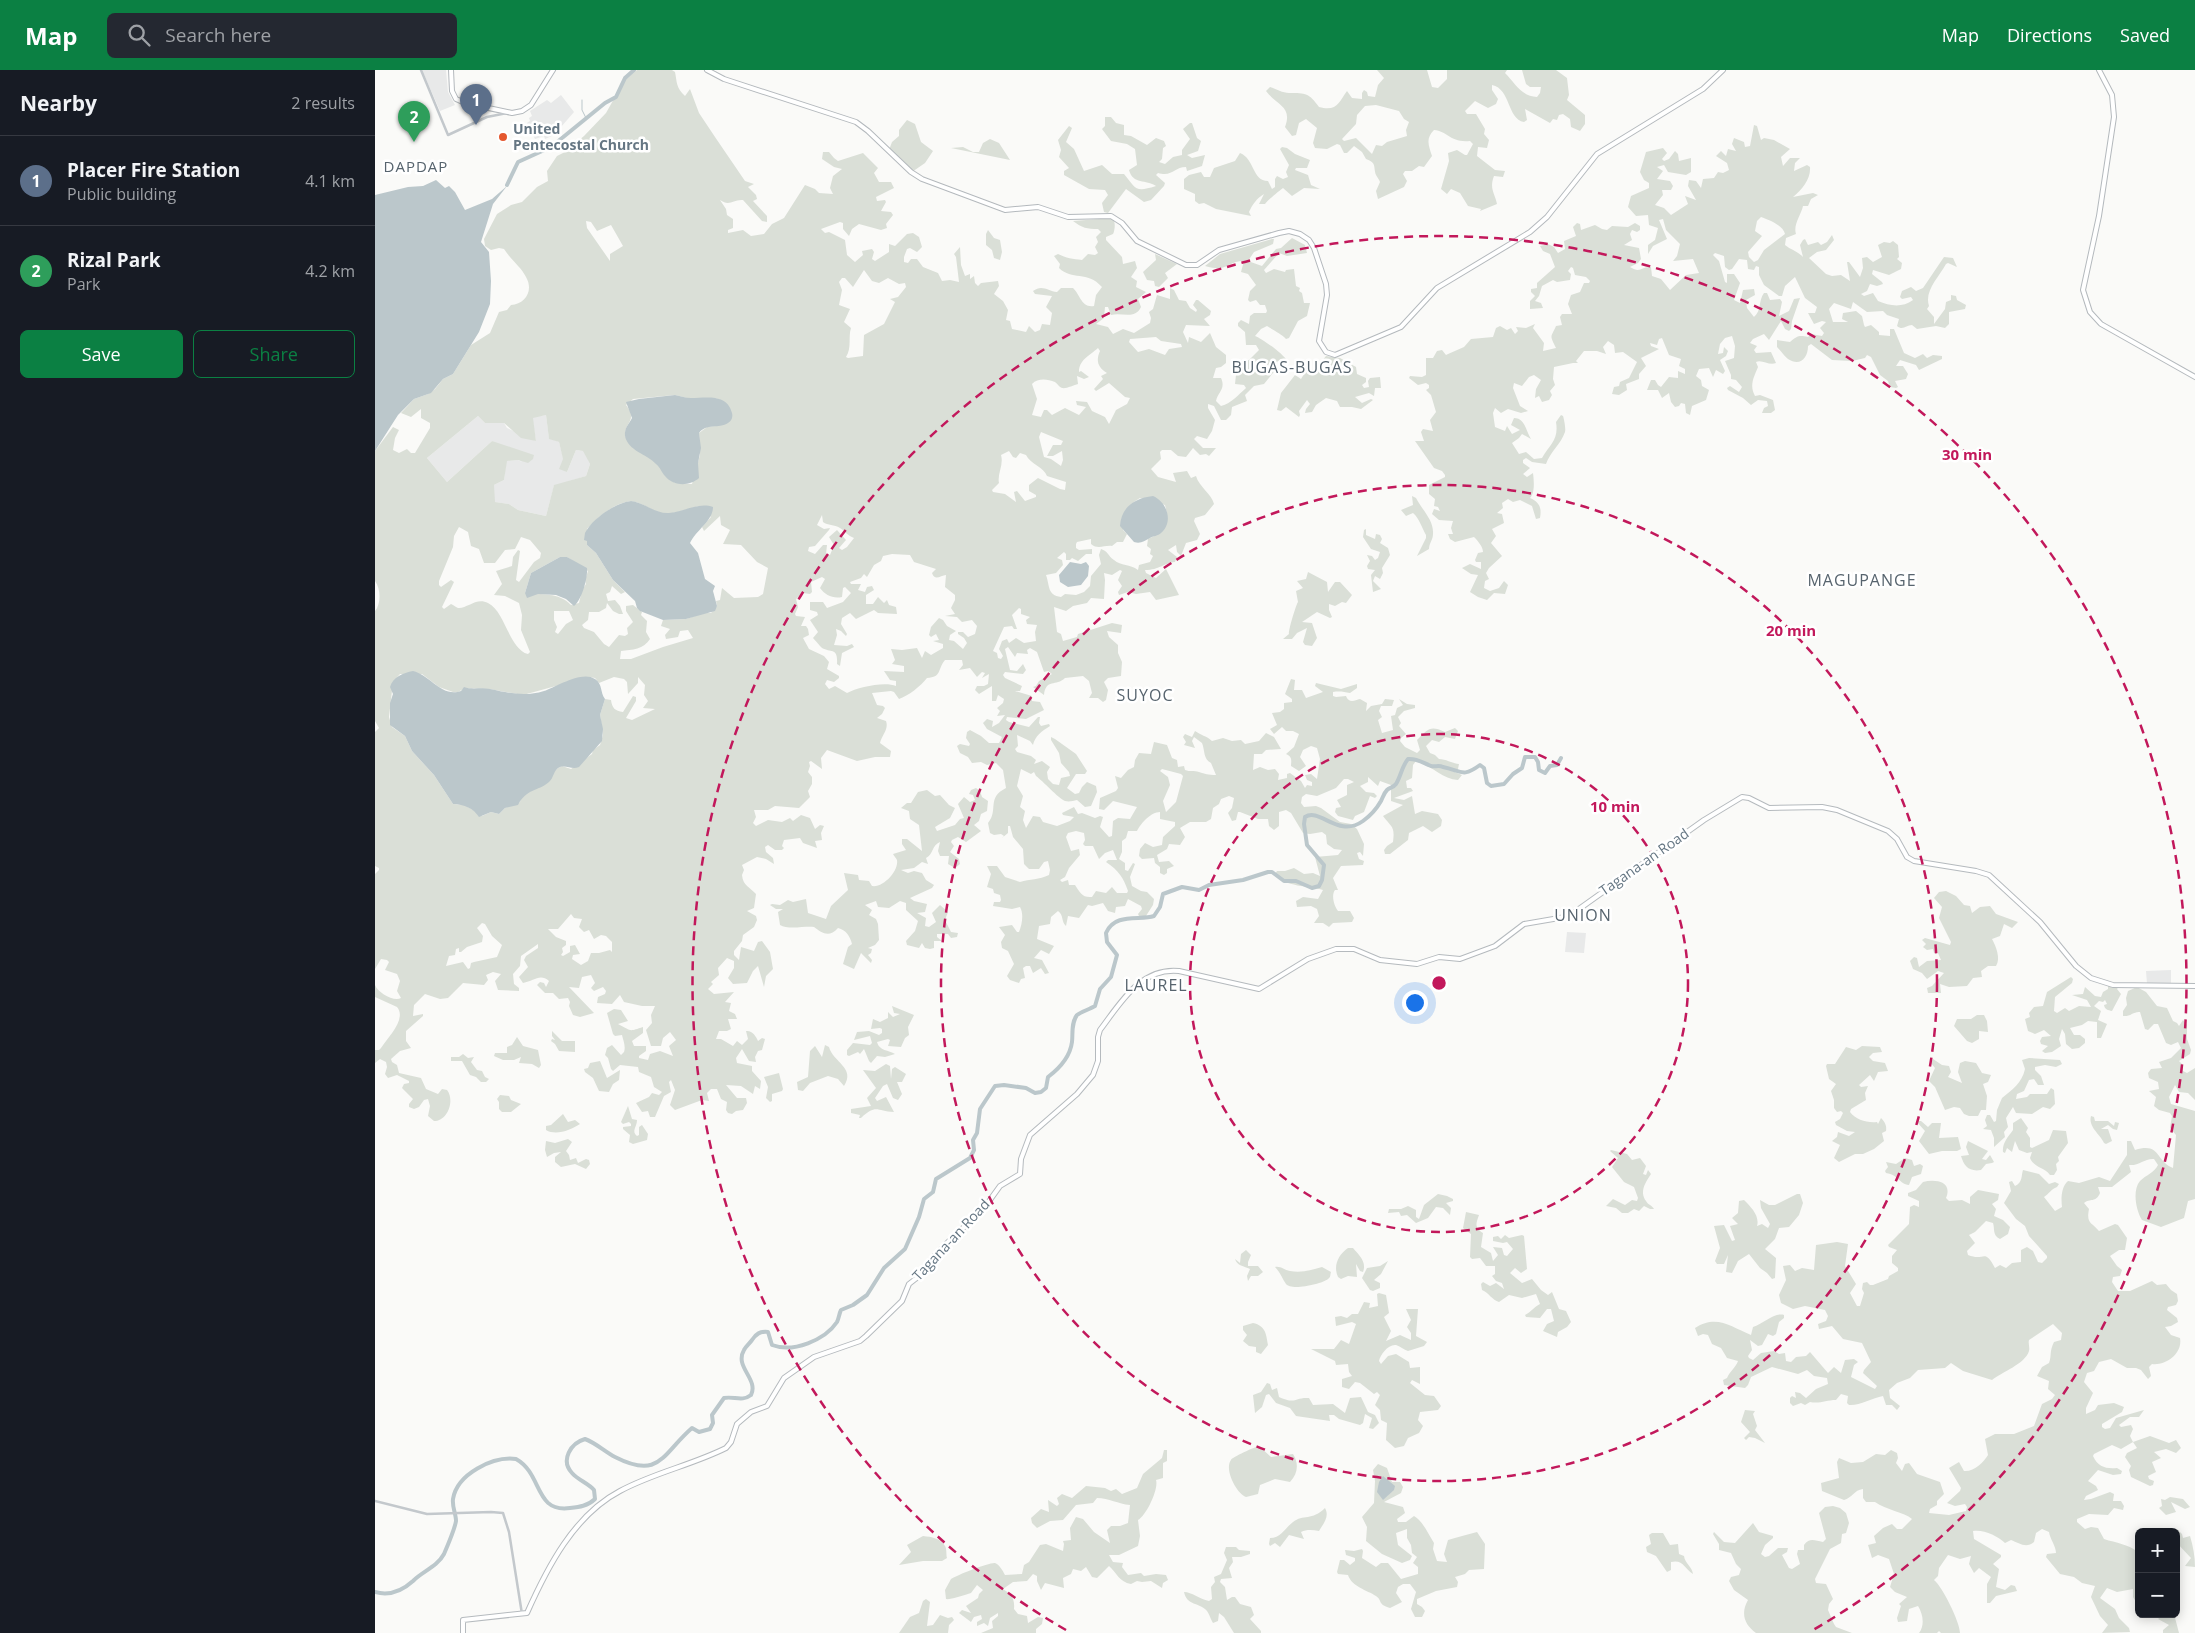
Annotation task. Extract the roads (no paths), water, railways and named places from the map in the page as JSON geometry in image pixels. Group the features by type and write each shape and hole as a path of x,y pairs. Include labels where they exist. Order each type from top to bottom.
{"main road":[{"path":"451,70 452,91 456,99 507,113 519,112 531,105 553,70"},
{"path":"707,70 724,79 856,122 911,172 927,181 1005,210 1038,207 1068,218 1111,216 1121,223 1137,241 1186,265 1197,265 1219,250 1279,233 1300,234 1313,246 1326,281 1327,295 1319,341 1326,352 1335,355 1401,327 1437,288 1530,232 1547,217 1597,154 1697,93 1723,70"},
{"path":"2099,70 2112,95 2114,117 2099,216 2083,286 2085,302 2090,312 2101,324 2195,377"},
{"name":"Tagana-an Road","path":"522,1614 527,1613 556,1554 591,1513 624,1489 726,1448 731,1442 737,1424 751,1412 767,1406 784,1378 814,1357 861,1340 902,1301 909,1284 918,1277 952,1237 982,1211 1000,1186 1020,1174 1021,1159 1030,1135 1066,1105 1089,1082 1098,1062 1098,1037 1100,1030 1128,992 1147,979 1176,970 1258,989 1310,957 1339,949 1353,949 1378,960 1410,964 1423,964 1439,957 1455,959 1466,957 1497,946 1524,924 1565,917 1572,914 1705,820 1742,797 1749,798 1769,808 1824,807 1837,810 1891,833 1911,860 1985,873 1993,878 2048,930 2069,958 2088,976 2113,985 2195,986"},
{"path":"463,1633 463,1620 522,1614"}],"street":[{"path":"421,70 448,135 487,118 507,113"},
{"path":"375,1501 427,1514 496,1512 504,1515 511,1541 522,1614"}],"waterway":[{"path":"507,185 518,162 551,147 605,103 616,97 625,78 634,70"},
{"path":"582,100 582,110 586,118"},
{"path":"375,1592 390,1593 400,1590 434,1566 441,1558 456,1521 453,1502 456,1490 461,1482 477,1468 497,1460 516,1459 531,1474 544,1499 550,1505 558,1508 586,1505 595,1499 594,1490 574,1475 567,1463 569,1453 575,1444 585,1439 615,1457 630,1463 642,1466 651,1465 666,1455 692,1428 699,1432 710,1429 713,1423 712,1415 724,1398 744,1398 751,1395 752,1384 742,1362 742,1356 746,1347 757,1335 768,1332 772,1345 789,1347 808,1343 832,1328 837,1322 841,1310 853,1305 867,1295 884,1268 905,1249 919,1217 924,1199 933,1192 936,1179 970,1158 974,1150 973,1140 977,1133 980,1109 995,1086 1004,1085 1026,1088 1035,1093 1041,1092 1046,1088 1048,1077 1060,1066 1069,1053 1075,1018 1077,1015 1095,1006 1100,989 1111,977 1117,955 1107,942 1106,933 1115,922 1154,916 1160,907 1163,894 1182,887 1199,890 1209,885 1243,880 1268,872 1272,872 1284,881 1296,881 1312,888 1319,886 1322,880 1324,865 1307,845 1305,817 1317,816 1345,827 1354,826 1363,821 1375,809 1387,790 1396,784 1408,759 1462,772 1469,771 1480,765 1484,768 1487,783 1491,786 1504,784 1522,768 1525,757 1535,757 1539,770 1545,773 1550,766 1557,765 1561,758"}],"place":[{"name":"Placer Fire Station","path":"476,125"},
{"name":"United Pentecostal Church","path":"503,137"},
{"name":"Rizal Park","path":"414,142"}],"district":[{"name":"DAPDAP","path":"416,167"},
{"name":"BUGAS-BUGAS","path":"1292,367"},
{"name":"MAGUPANGE","path":"1862,580"},
{"name":"SUYOC","path":"1145,695"},
{"name":"UNION","path":"1583,915"},
{"name":"LAUREL","path":"1156,985"}]}
